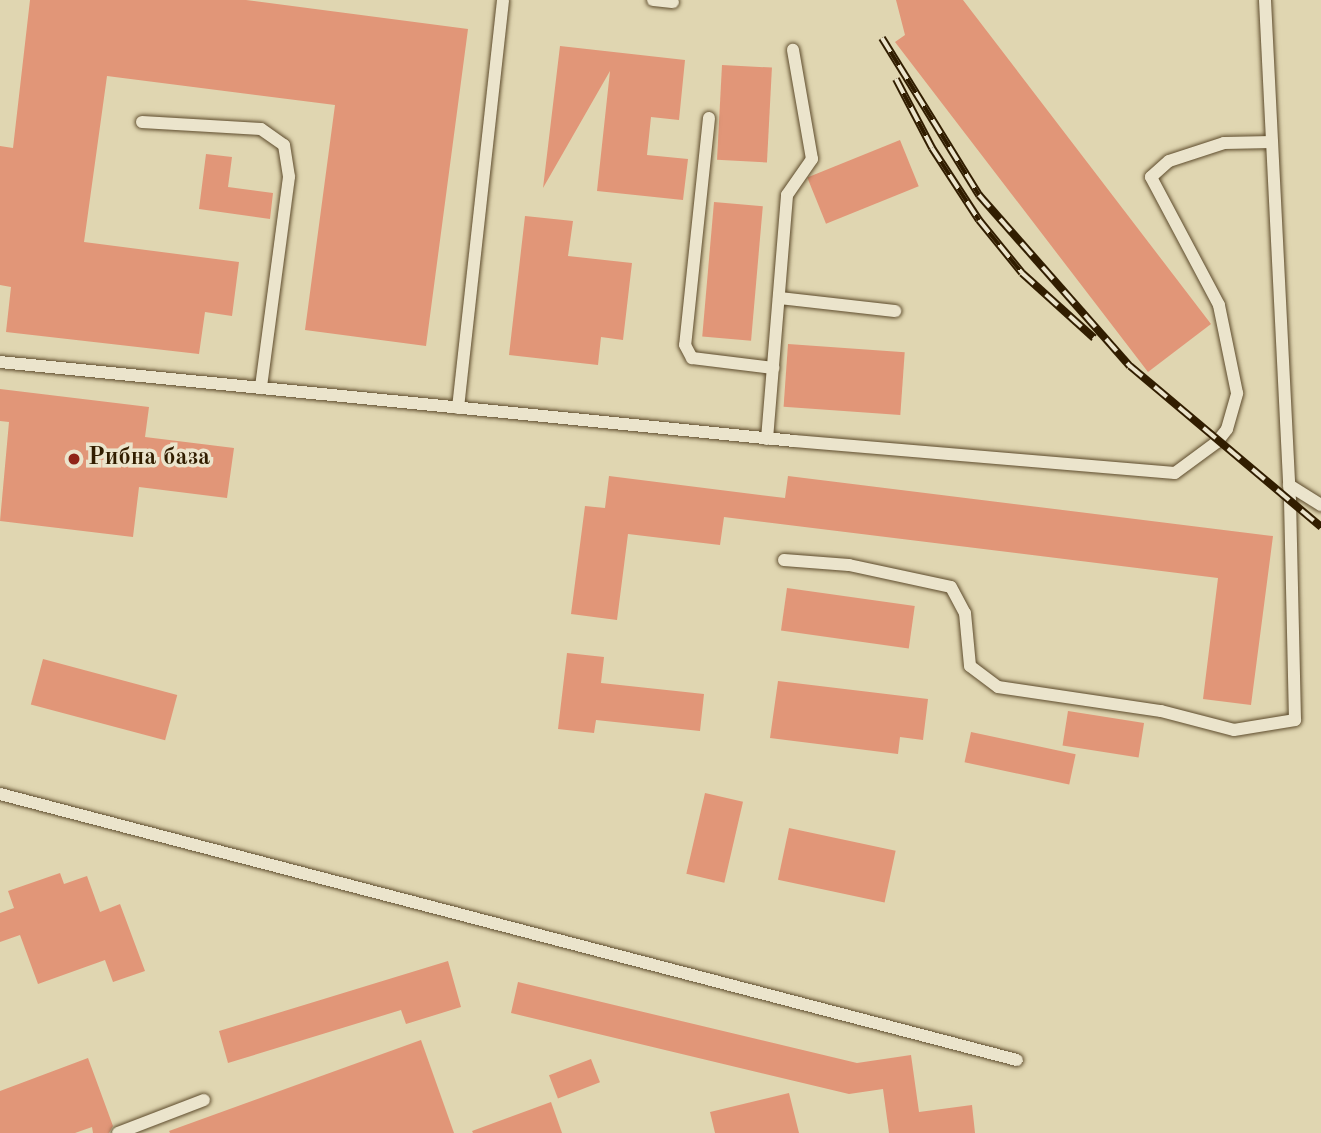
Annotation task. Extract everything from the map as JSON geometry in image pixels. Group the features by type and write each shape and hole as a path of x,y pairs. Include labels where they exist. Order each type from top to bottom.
{"lane":[{"path":"458,408 503,0"},
{"path":"653,0 673,2"},
{"path":"784,560 849,565 951,587 965,613 970,666 998,687 1161,711 1234,730 1295,720 1289,485 1265,0"},
{"path":"767,439 787,195 812,159 793,50"},
{"path":"709,118 685,345 692,358 773,368"},
{"path":"142,122 261,129 284,145 289,177 261,388"},
{"path":"0,362 767,439 1175,473 1217,442 1227,429 1237,393 1219,305 1151,177 1169,161 1224,143 1272,142"},
{"path":"779,298 895,311"},
{"path":"1289,485 1321,505"},
{"path":"0,794 1017,1060"},
{"path":"118,1133 204,1100"}],"building":[{"path":"30,0 246,0 468,29 426,346 305,330 335,105 107,76 84,242 239,262 232,316 205,312 199,354 6,332 11,287 0,285 0,146 13,148"},
{"path":"896,0 963,0 1211,324 1148,372 895,42 905,35"},
{"path":"560,46 685,60 679,120 651,117 647,155 688,159 683,200 597,191 610,71 543,188"},
{"path":"722,65 772,68 767,162 717,160"},
{"path":"900,140 919,186 826,224 807,177"},
{"path":"206,154 232,157 228,187 273,193 270,219 199,209"},
{"path":"714,202 763,206 751,341 702,336"},
{"path":"525,216 573,221 568,256 632,263 623,340 601,337 598,365 509,355"},
{"path":"788,344 905,352 900,415 784,407"},
{"name":"Рибна база","path":"0,389 149,407 145,437 234,448 227,498 139,487 133,537 0,521 9,422 0,421"},
{"path":"609,476 785,498 788,476 1273,536 1251,705 1203,699 1218,578 724,517 720,545 628,534 617,620 571,614 585,506 605,508"},
{"path":"787,588 915,606 909,649 781,631"},
{"path":"567,653 604,657 601,683 704,694 700,731 596,720 594,733 558,729"},
{"path":"43,659 177,695 165,740 31,704"},
{"path":"778,681 928,699 923,740 900,737 898,754 770,738"},
{"path":"1068,711 1144,723 1139,758 1063,746"},
{"path":"971,732 1076,754 1069,785 965,762"},
{"path":"705,793 743,802 724,883 686,874"},
{"path":"789,828 896,851 885,903 778,880"},
{"path":"60,873 64,884 87,876 100,912 120,904 145,971 113,982 105,960 38,984 20,935 0,942 0,913 14,908 8,891"},
{"path":"448,961 461,1007 406,1024 401,1010 228,1063 219,1031"},
{"path":"518,982 857,1063 911,1055 919,1112 972,1105 975,1133 889,1133 883,1089 849,1094 511,1013"},
{"path":"421,1040 454,1133 169,1131"},
{"path":"88,1058 113,1126 109,1133 93,1133 92,1127 75,1133 0,1133 0,1091"},
{"path":"591,1059 600,1082 558,1098 549,1075"},
{"path":"789,1093 799,1133 715,1133 710,1112"},
{"path":"551,1102 562,1133 472,1131"}],"railway":[{"path":"882,38 979,195 1130,366 1321,527"},
{"path":"896,79 932,148 979,220 1022,273 1094,338"}],"place":[{"name":"Рибна база","path":"74,459"}]}
